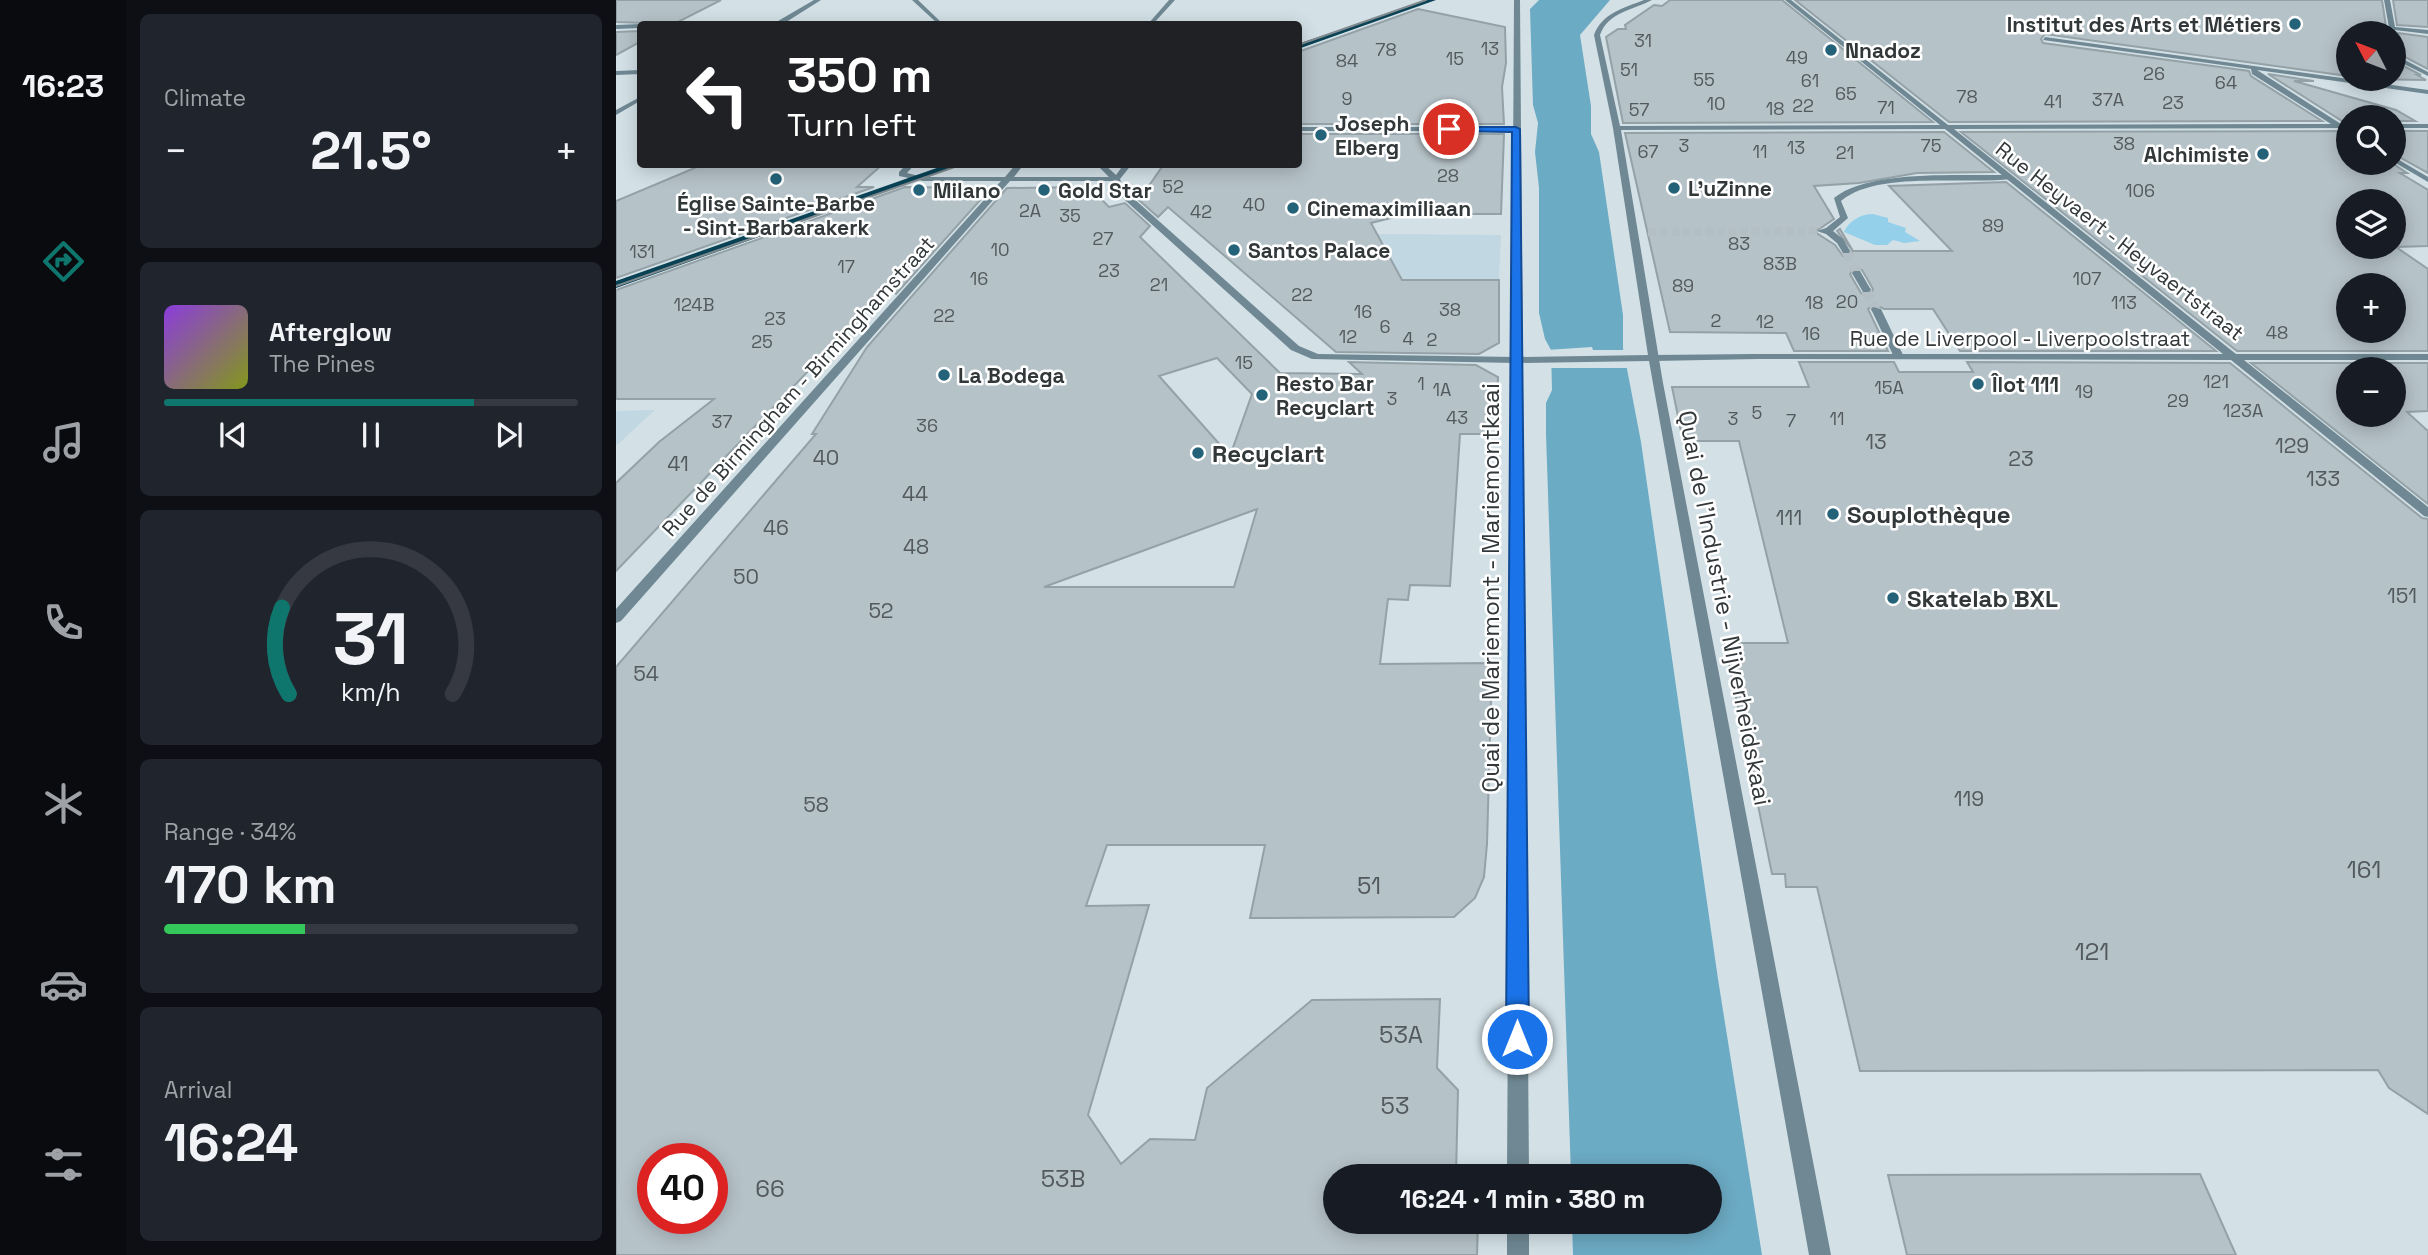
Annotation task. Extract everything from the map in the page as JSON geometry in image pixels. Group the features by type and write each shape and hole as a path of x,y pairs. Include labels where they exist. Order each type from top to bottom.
{"main road":[{"path":"1302,44 1421,0"},
{"path":"1302,44 1433,0"},
{"path":"616,285 947,168"}],"street":[{"path":"785,21 818,0"},
{"path":"915,0 938,21"},
{"path":"1153,21 1172,0"},
{"name":"Quai de Mariemont - Mariemontkaai","path":"1517,0 1518,1164"},
{"name":"Quai de l'Industrie - Nijverheidskaai","path":"1649,0 1608,17 1597,31 1617,128 1654,358 1820,1255"},
{"name":"Rue Heyvaert - Heyvaertstraat","path":"1788,0 2428,513"},
{"path":"2387,0 2390,21"},
{"path":"616,26 637,26"},
{"path":"2406,31 2428,32"},
{"path":"2045,39 2428,92"},
{"path":"2406,63 2428,74"},
{"path":"2254,69 2254,73 2336,122"},
{"path":"616,73 637,72"},
{"path":"616,113 637,101"},
{"path":"2406,126 2428,126"},
{"path":"1617,128 2336,128"},
{"path":"1302,129 1516,129"},
{"path":"2406,166 2428,180"},
{"path":"908,168 902,173 918,179 1116,179 1126,168"},
{"name":"Rue de Birmingham - Birminghamstraat","path":"616,618 1018,168"},
{"name":"Rue de Liverpool - Liverpoolstraat","path":"1104,168 1116,179 1119,190 1295,348 1316,357 1516,360 1754,357 2428,357"},
{"path":"1846,251 1840,241 1825,231 1844,218 1839,209 1838,197 1853,188 1899,181 2008,177"},
{"path":"1857,273 1866,290"},
{"path":"1876,309 1899,357"},
{"path":"1518,1234 1518,1255"}],"shaded area":[{"path":"1539,0 1610,0 1580,35 1591,106 1591,134 1599,152 1623,315 1623,348 1641,442 1718,979 1762,1255 1573,1255 1572,1234 1722,1234 1722,1164 1571,1164 1546,434 1546,403 1552,390 1551,350 1545,339 1539,313 1539,188 1535,152 1538,123 1533,105 1530,9"},
{"path":"1873,214 1888,218 1888,222 1906,228 1905,232 1920,241 1904,243 1893,240 1887,245 1875,245 1844,232 1856,219"},
{"path":"1376,234 1501,235 1499,280 1390,280"},
{"path":"655,410 616,446 616,411"}],"pier":[{"path":"1592,347 1593,350 1626,350 1629,368 1548,368 1546,350"}],"building":[{"path":"616,0 721,0 680,21 616,22"},
{"path":"1670,0 1782,0 1933,122 1623,123 1606,37 1618,29 1626,29 1625,25 1654,5 1662,6"},
{"path":"1795,0 2382,0 2385,21 2336,21 2336,74 2045,34 2041,39 2043,43 2249,71 2251,76 2322,121 1949,122"},
{"path":"2393,0 2428,0 2428,27 2406,26 2406,21 2396,21"},
{"path":"1418,9 1505,27 1506,63 1502,87 1504,124 1302,124 1302,51"},
{"path":"637,31 637,44 616,55 616,32"},
{"path":"2406,34 2428,37 2428,69 2406,58"},
{"path":"2406,67 2421,75 2417,75 2426,80 2406,80"},
{"path":"2268,74 2314,81 2294,81 2378,105 2336,105 2336,117"},
{"path":"2336,131 2336,175 2403,175 2428,190 2428,246 2406,247 2406,189 2336,189 2336,259 2406,259 2406,254 2428,269 2428,351 2237,351 1961,132"},
{"path":"2406,131 2428,131 2428,173 2406,161"},
{"path":"1944,132 1994,172 1917,173 1859,183 1814,186 1834,219 1815,232 1835,245 1843,256 1851,254 1852,250 1837,231 1840,229 1853,251 1952,251 1889,186 2006,182 2216,351 1960,351 1933,309 1884,309 1874,304 1868,309 1888,351 1794,351 1786,333 1670,332 1625,133","holes":["1854,268 1862,270 1873,289 1871,294 1861,293 1850,274"]},
{"path":"1302,134 1504,134 1501,214 1407,214 1371,223 1402,280 1499,280 1499,343 1479,354 1336,352 1168,207 1158,217 1139,200 1161,168 1302,168"},
{"path":"694,168 878,168 857,187 874,187 616,278 616,201"},
{"path":"905,187 991,188 896,294 888,288 616,571 616,483 659,442 714,399 616,399 616,290"},
{"path":"1089,187 1109,207 1125,203 1150,226 1140,237 1280,373 1362,374 1349,362 1476,365 1498,377 1497,410 1486,410 1485,434 1460,434 1450,586 1410,585 1408,600 1388,599 1380,664 1492,663 1487,844 1484,877 1475,898 1454,917 1250,918 1265,845 1107,845 1086,906 1149,905 1088,1115 1121,1164 1150,1139 1195,1140 1207,1088 1312,1000 1440,999 1437,1068 1458,1090 1456,1164 1323,1164 1323,1234 1478,1234 1477,1255 616,1255 616,667 816,434 812,434 867,347 1007,188","holes":["1217,358 1252,394 1230,456 1159,376","1257,509 1234,587 1044,587"]},
{"path":"1799,362 1894,362 1899,372 1973,372 1967,362 2230,363 2422,518 2428,519 2428,1114 2389,1088 2378,1070 1860,1071 1817,887 1786,887 1785,874 1772,874 1725,643 1788,643 1739,441 1683,441 1672,387 1809,387"},
{"path":"2251,363 2336,363 2336,427 2406,427 2406,363 2428,363 2428,411 2407,412 2428,431 2428,504"},
{"path":"2200,1174 2236,1255 1907,1255 1888,1175"}],"tunnel":[{"path":"1648,232 1821,231"},
{"path":"1846,251 1857,273"},
{"path":"1866,290 1876,309"}],"tram line":[{"path":"1302,44 1426,0"},
{"path":"616,286 952,168"}],"place":[{"name":"Institut des Arts et Métiers","path":"2295,24"},
{"name":"Nnadoz","path":"1831,50"},
{"name":"Joseph Elberg","path":"1321,135"},
{"name":"Alchimiste","path":"2263,154"},
{"name":"Église Sainte-Barbe - Sint-Barbarakerk","path":"776,179"},
{"name":"L'uZinne","path":"1674,188"},
{"name":"Milano","path":"919,190"},
{"name":"Gold Star","path":"1044,190"},
{"name":"Cinemaximiliaan","path":"1293,208"},
{"name":"Santos Palace","path":"1234,250"},
{"name":"La Bodega","path":"944,375"},
{"name":"Îlot 111","path":"1978,384"},
{"name":"Resto Bar Recyclart","path":"1262,395"},
{"name":"Recyclart","path":"1198,453"},
{"name":"Souplothèque","path":"1833,514"},
{"name":"Skatelab BXL","path":"1893,598"}],"route":[{"path":"1449,129 1516,129 1517,1039"}]}
